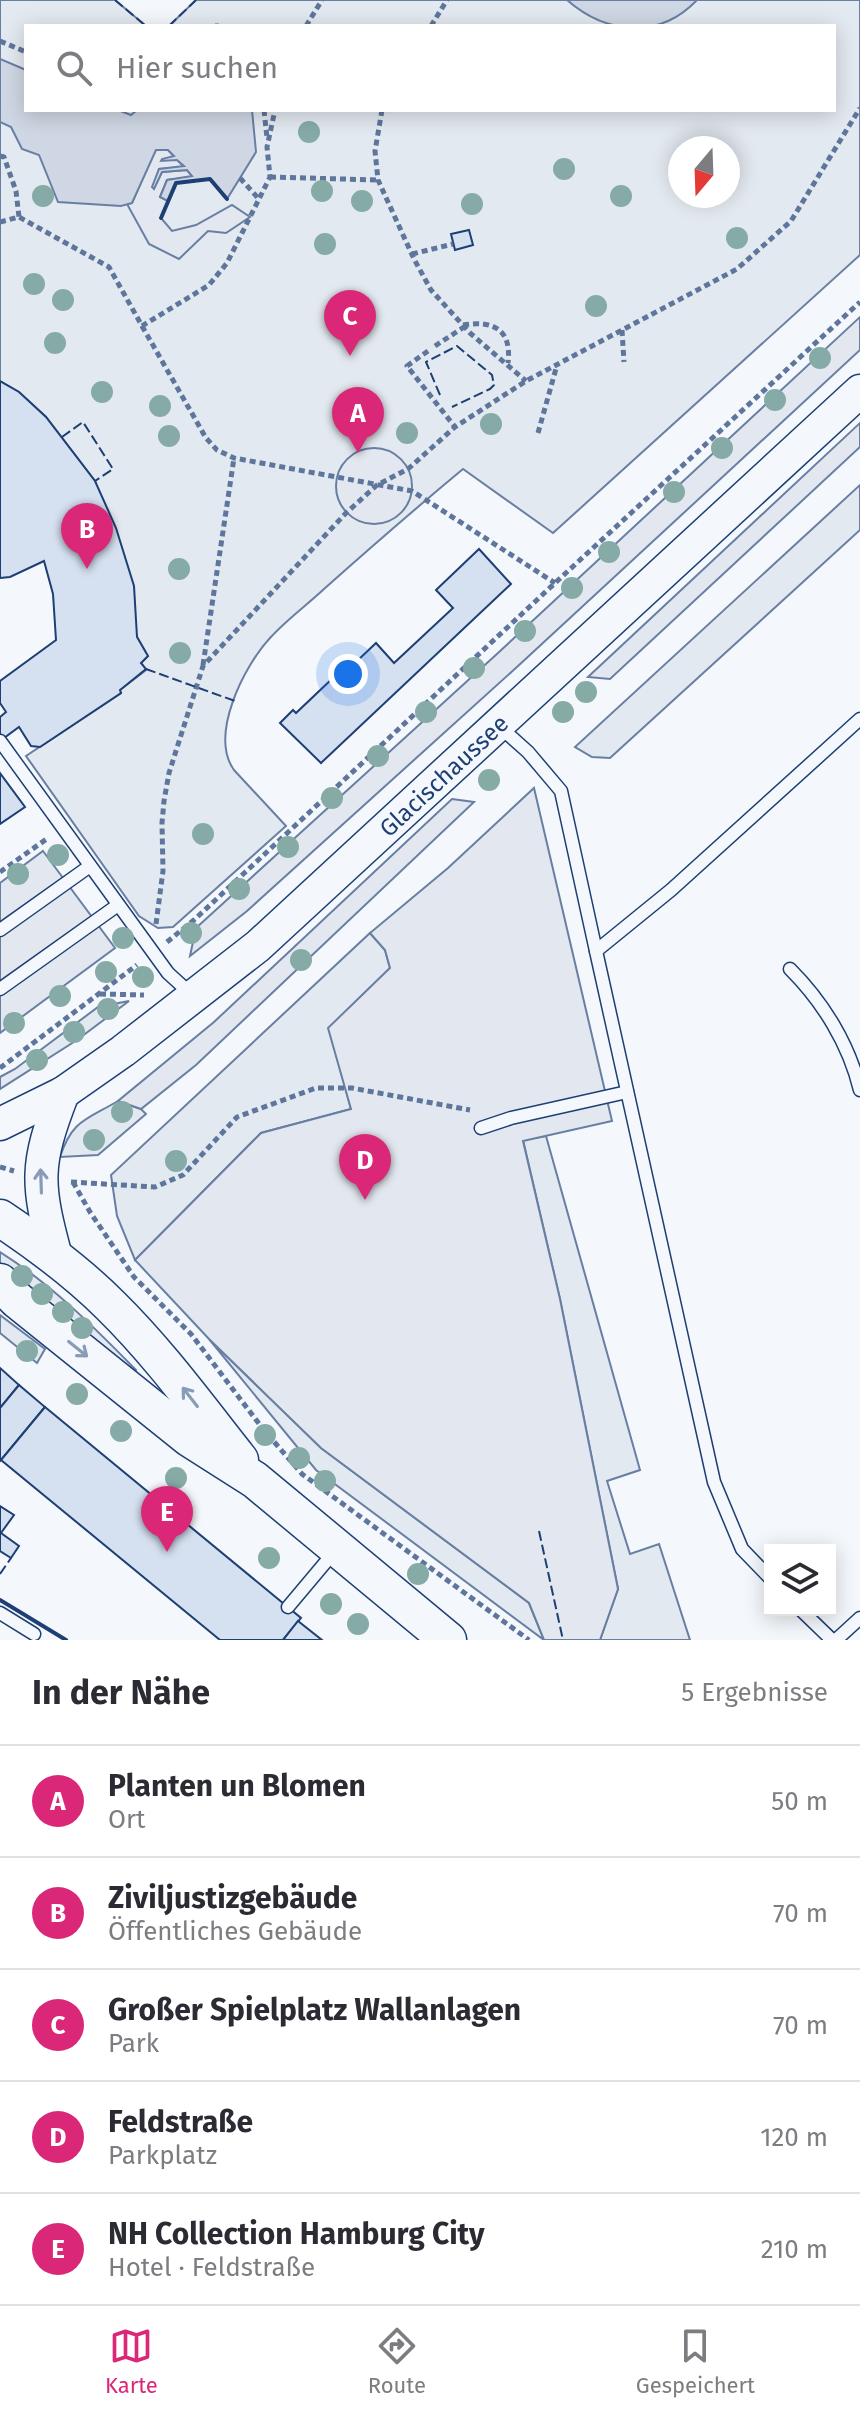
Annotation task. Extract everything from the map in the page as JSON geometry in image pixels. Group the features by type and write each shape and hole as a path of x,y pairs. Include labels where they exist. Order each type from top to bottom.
{"main road":[{"path":"0,1218 56,1257 110,1305 255,1480"},
{"path":"6,1291 189,1438 255,1480 448,1640"}],"street":[{"name":"Glacischaussee","path":"0,1124 63,1093 123,1051 258,946 860,391"},
{"path":"56,1257 43,1211 39,1177 46,1137 63,1093"}],"lane":[{"path":"596,951 671,890 860,719"},
{"path":"499,726 528,752 561,791 714,1482 742,1549 764,1572"},
{"path":"0,741 168,973 193,996"},
{"path":"0,930 90,866"},
{"path":"0,989 118,905"},
{"path":"790,969 814,993 855,1069 860,1090"},
{"path":"481,1128 511,1118 627,1092"},
{"path":"288,1607 338,1549"},
{"path":"0,1613 34,1634"},
{"path":"808,1616 834,1640 860,1618"}],"path":[{"path":"307,24 322,0"},
{"path":"432,24 447,0"},
{"path":"0,41 24,51"},
{"path":"203,666 346,513 377,485 408,469 455,427 526,381 737,269 791,221 860,108"},
{"path":"142,326 209,285 227,263 270,177 264,112"},
{"path":"267,147 275,112"},
{"path":"382,112 375,151 378,180 431,290 463,326 526,381"},
{"path":"0,156 4,157 11,173 19,217"},
{"path":"270,177 378,180"},
{"path":"240,178 259,199"},
{"path":"0,222 19,217 109,267 206,438 217,450 234,458 412,491 555,583"},
{"path":"412,254 453,244"},
{"path":"0,1068 194,920 860,302"},
{"path":"435,346 463,326 487,324 503,332 508,340 508,364"},
{"path":"622,330 624,362"},
{"path":"428,351 407,366 455,427"},
{"path":"538,433 558,364"},
{"path":"153,953 163,871 164,801 169,773 203,666 234,458"},
{"path":"0,872 62,828"},
{"path":"63,1181 155,1187 183,1175 237,1117 316,1088 352,1088 511,1118"},
{"path":"0,1167 4,1168 0,1173"},
{"path":"73,1182 134,1277 191,1334 263,1429 302,1474 529,1640"}],"shaded area":[{"path":"0,0 115,0 144,24 24,24 24,112 836,112 836,24 171,24 196,0 860,0 860,255 553,533 463,469 276,631 260,650 241,683 233,701 225,739 227,755 234,770 286,826 173,927 158,928 139,916 26,756 121,693 120,690 146,670 141,663 148,656 137,637 95,481 46,417 19,392 0,381"},
{"path":"567,0 697,0 682,13 659,24 612,24 582,11"},
{"path":"0,59 24,69 24,112 123,112 131,115 135,112 252,112 256,152 227,199 210,179 176,183 168,201 160,197 167,180 192,176 187,170 162,172 154,189 152,187 159,169 184,166 177,160 161,161 174,156 168,150 156,150 132,203 121,206 58,202 39,155 22,149 11,127 0,122"},
{"path":"155,150 168,150 184,167 159,169 154,188 162,172 187,170 193,177 167,180 160,197 168,201 161,218 172,231 196,225 232,205 250,217 226,233 208,231 179,259 149,244 127,204 132,203"},
{"path":"860,317 860,350 518,666 247,911 190,956 196,928"},
{"path":"860,423 860,447 610,679 588,677"},
{"path":"382,448 395,454 406,465 412,486 410,501 395,518 382,524 366,524 353,518 338,501 336,478 342,465 359,450"},
{"path":"860,485 860,530 610,758 592,757 575,747"},
{"path":"534,788 612,1121 523,1141 560,1299 618,1589 600,1640 544,1640 529,1603 321,1448 209,1339 135,1260 261,1133 351,1109 328,1028 390,968 385,950 370,933 448,868"},
{"path":"452,799 474,802 196,1065 141,1109 118,1101 214,1022"},
{"path":"43,851 115,948 0,1033 0,883"},
{"path":"370,933 385,950 390,968 329,1028 351,1109 261,1133 135,1260 117,1216 111,1175"},
{"path":"129,1001 77,1040 0,1089 0,1077 98,1007"},
{"path":"118,1101 141,1109 146,1114 98,1155 60,1157 75,1128"},
{"path":"546,1136 640,1470 607,1481 630,1554 659,1544 690,1640 600,1640 618,1589 560,1299 523,1140"},
{"path":"0,1252 37,1278 88,1322 136,1370 134,1376 0,1263"},
{"path":"0,1315 45,1349 37,1363 0,1333"},
{"path":"209,1339 321,1448 529,1603 544,1640 316,1470"}],"building":[{"path":"469,230 473,245 455,250 451,234"},
{"path":"0,381 19,392 46,417 95,481 116,528 134,586 137,637 148,656 141,663 146,669 120,690 121,693 40,747 31,746 19,727 0,741 0,717 6,712 0,703 0,681 56,640 53,594 44,561 10,577 0,578"},
{"path":"479,549 511,584 321,763 280,723 293,710 296,713 334,677 337,680 376,643 394,663 453,608 436,590"},
{"path":"0,773 25,807 0,824"},
{"path":"0,1368 19,1385 0,1408"},
{"path":"19,1385 45,1407 0,1461 0,1408"},
{"path":"45,1407 301,1618 283,1640 220,1640 1,1460"},
{"path":"0,1506 14,1515 1,1533 19,1546 11,1558 0,1551"},
{"path":"298,1621 322,1640 283,1640"}],"fence":[{"path":"115,0 144,24"},
{"path":"171,24 196,0"},
{"path":"440,395 426,362 457,346 492,375 494,385 452,407"},
{"path":"62,437 83,422 113,469 95,481"},
{"path":"146,669 235,701"},
{"path":"539,1531 563,1640"},
{"path":"0,1574 11,1558"}],"wall":[{"path":"161,218 176,183 210,179 227,199"},
{"path":"0,1600 66,1640"}],"place":[{"name":"Großer Spielplatz Wallanlagen","path":"350,356"},
{"name":"Planten un Blomen","path":"358,453"},
{"name":"Ziviljustizgebäude","path":"87,569"},
{"name":"Feldstraße","path":"365,1200"},
{"name":"NH Collection Hamburg City","path":"167,1552"}]}
